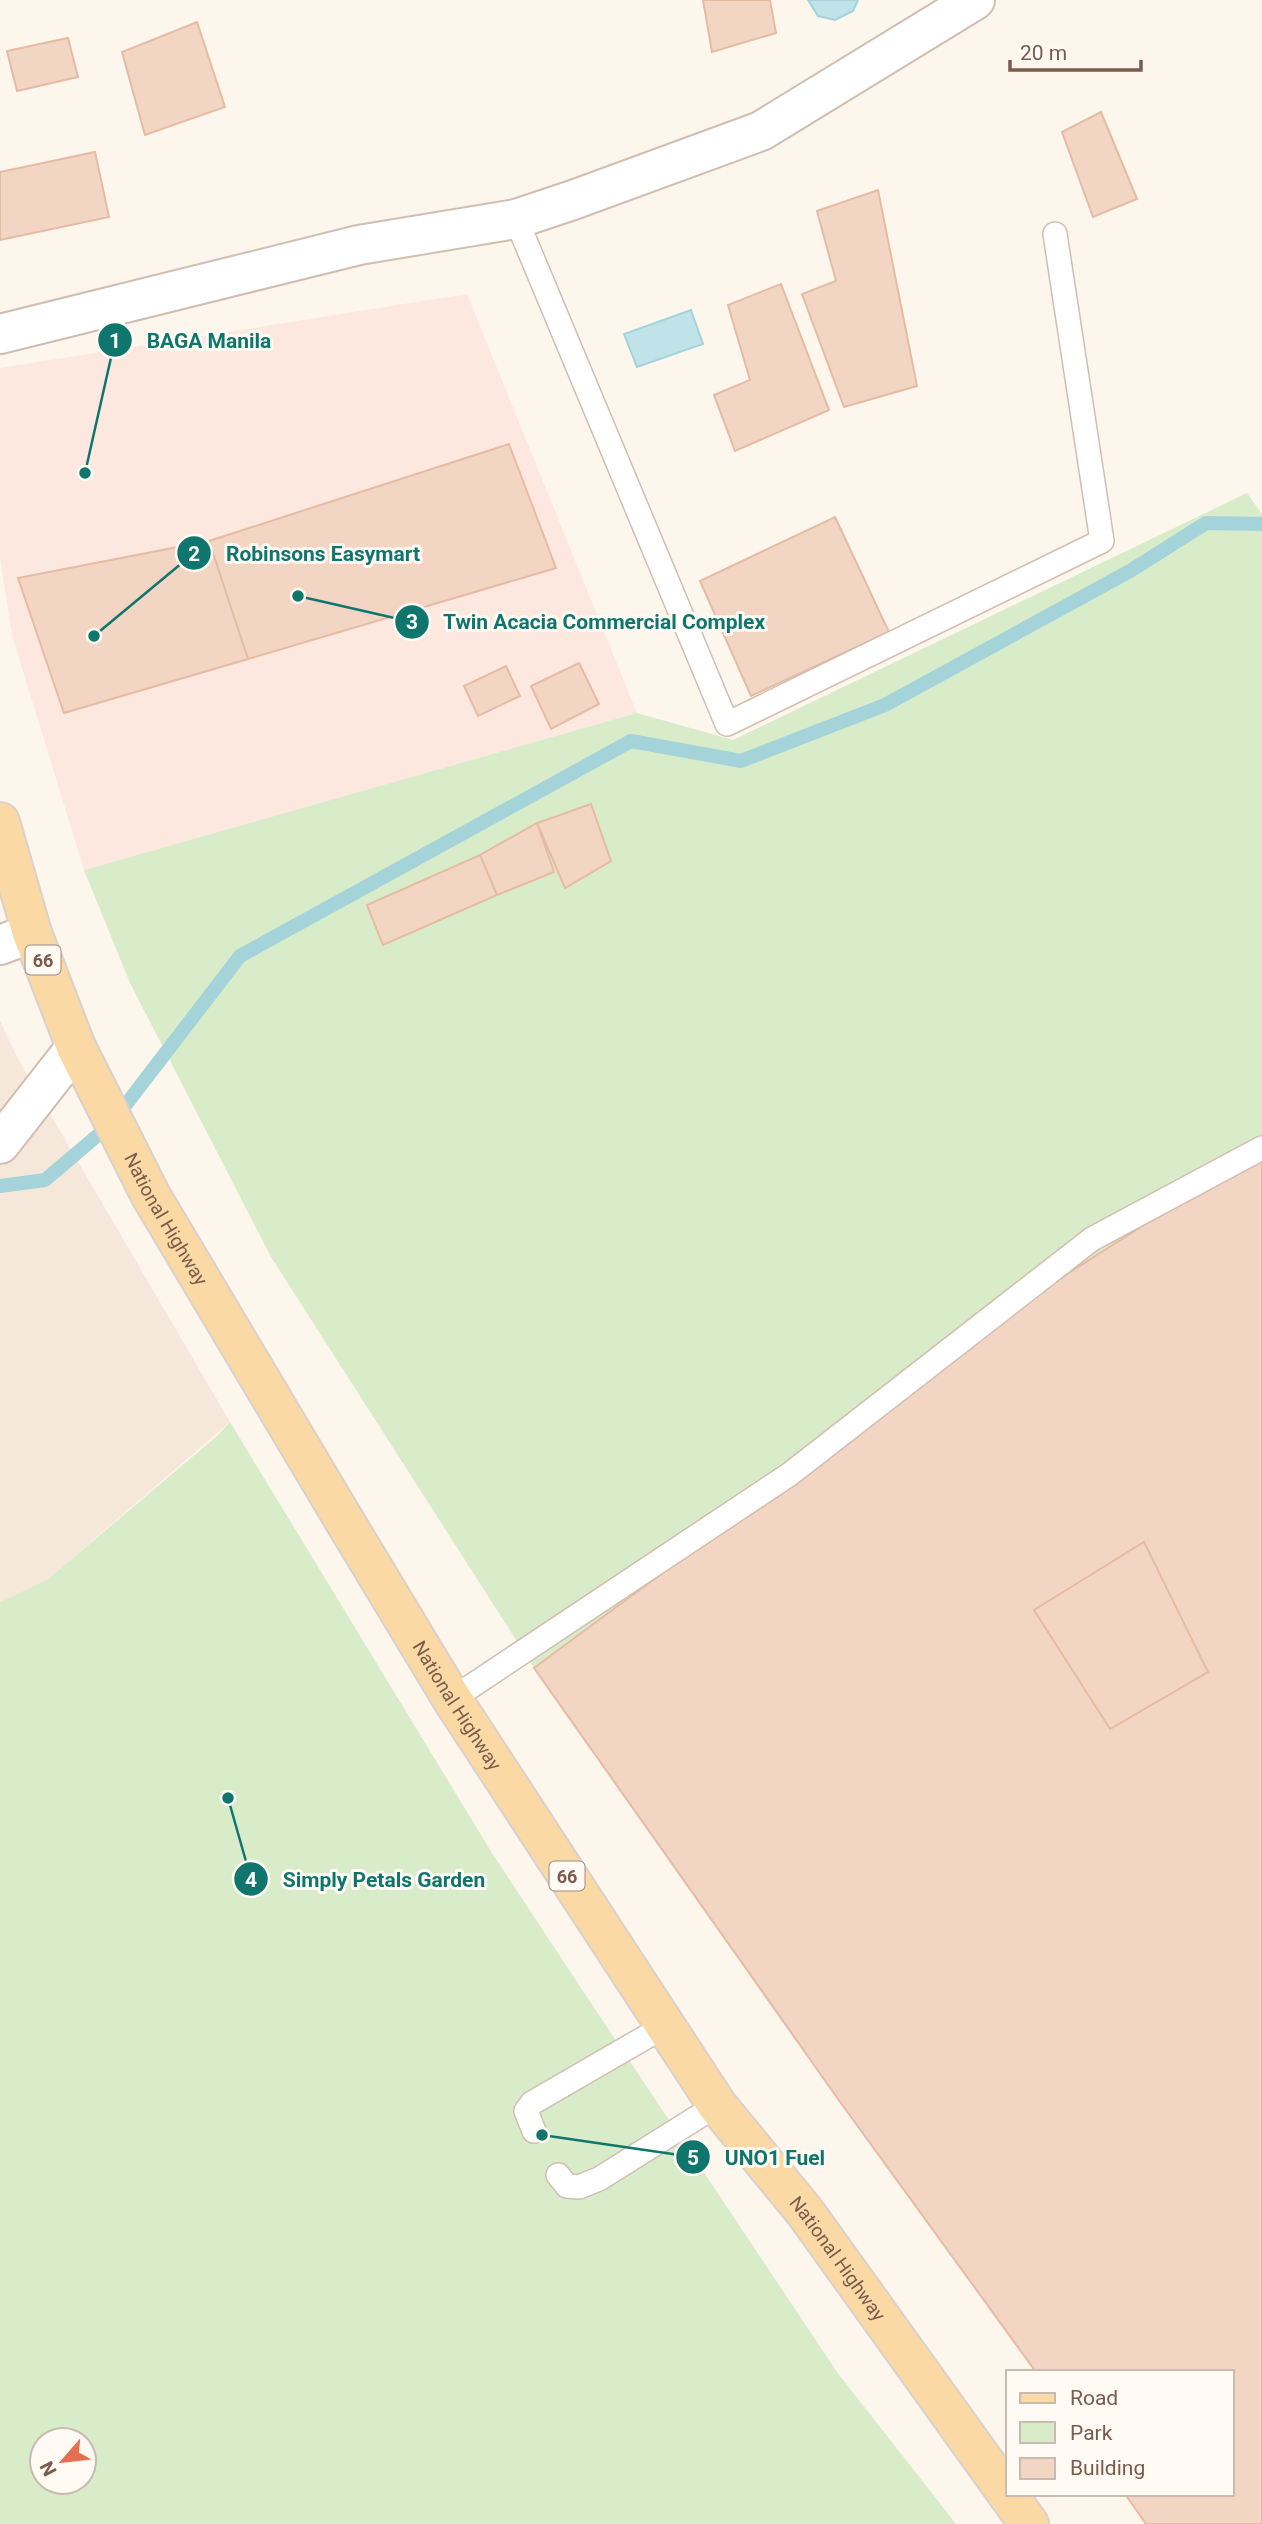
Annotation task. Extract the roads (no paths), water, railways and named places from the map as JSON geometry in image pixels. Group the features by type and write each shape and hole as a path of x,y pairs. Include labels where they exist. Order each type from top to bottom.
{"main road":[{"name":"National Highway","path":"0,822 16,939 76,1047 151,1196 452,1699 717,2105 804,2212 1006,2492"},
{"name":"National Highway","path":"1009,2496 1029,2524"}],"street":[{"path":"0,334 359,245 516,219 761,131 975,0"},
{"path":"0,1144 76,1047"}],"lane":[{"path":"516,219 727,724 1102,541 1055,234"},
{"path":"452,1699 790,1474 1092,1239 1262,1147"},
{"path":"534,2131 526,2111 531,2103 665,2026"},
{"path":"558,2175 567,2186 579,2187 599,2179 717,2105"}],"water":[{"path":"808,0 858,0 853,11 835,20 818,16"},
{"path":"691,310 703,344 637,367 624,334"}],"waterway":[{"path":"0,1186 45,1180 111,1124 240,956 631,741 741,761 885,705 1130,571 1206,523 1262,524"}],"place":[{"name":"BAGA Manila","path":"85,473"},
{"name":"Twin Acacia Commercial Complex","path":"298,596"},
{"name":"Robinsons Easymart","path":"94,636"},
{"name":"Simply Petals Garden","path":"228,1798"},
{"name":"UNO1 Fuel","path":"542,2135"}]}
